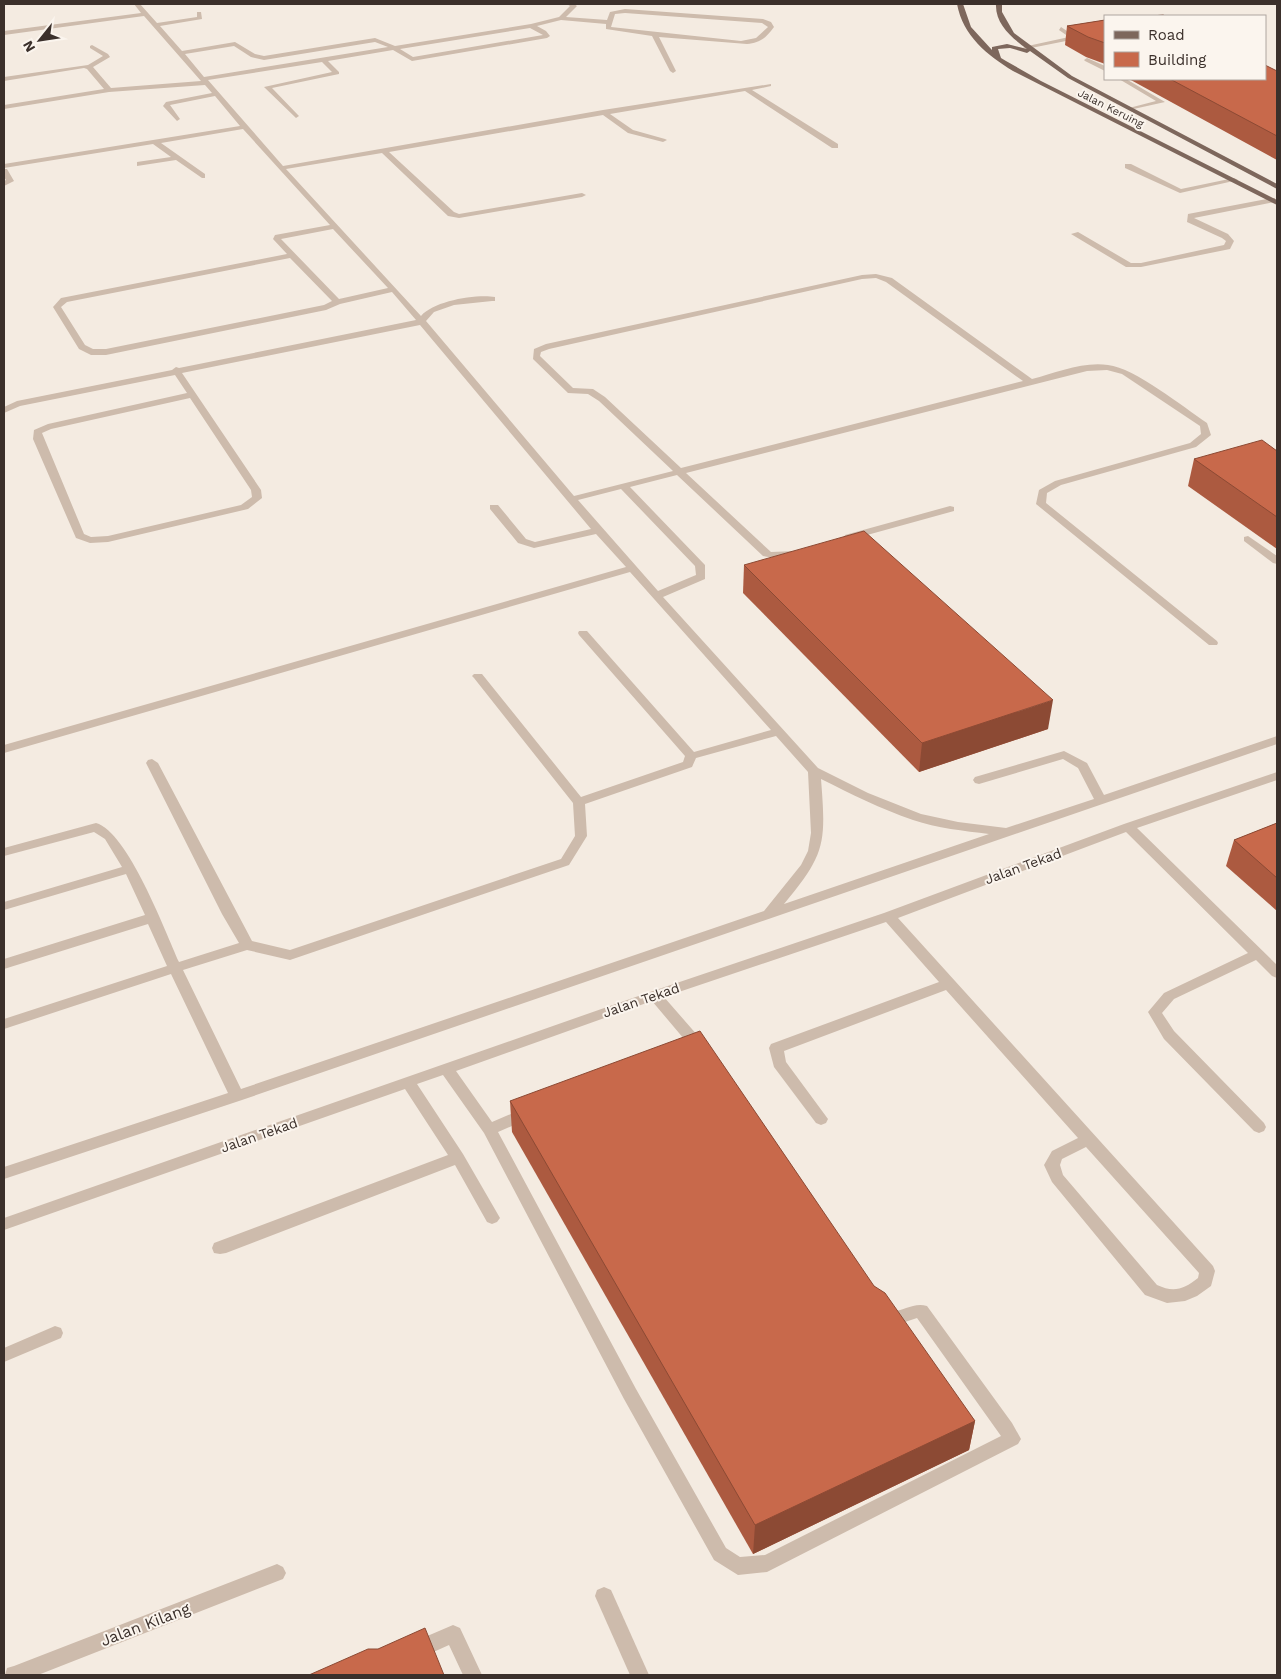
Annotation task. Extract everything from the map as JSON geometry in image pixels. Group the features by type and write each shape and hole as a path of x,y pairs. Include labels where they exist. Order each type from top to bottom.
{"main road":[{"name":"Jalan Keruing","path":"960,4 962,14 973,35 998,58 1085,106 1234,180 1274,202"},
{"name":"Jalan Keruing","path":"999,4 999,12 1011,34 1026,47 1070,77 1277,187"},
{"path":"998,58 994,53 994,48 1008,45 1018,47 1040,57"}],"street":[{"path":"137,4 281,168 394,290 598,530 814,771 864,796 918,817 958,826 1008,832"},
{"path":"561,18 574,5"},
{"path":"625,11 763,21 771,27 762,39 753,42 655,35 608,28 612,14 625,11"},
{"path":"156,25 200,18 199,13"},
{"path":"4,33 146,14"},
{"path":"4,107 109,90 169,87 531,26 561,18 609,22"},
{"path":"180,53 235,44 252,56 264,58 375,40 393,48 407,58 420,59 547,36 544,32 531,26"},
{"path":"1026,47 1074,38 1061,29"},
{"path":"655,35 673,71"},
{"path":"4,79 84,66 89,67 107,57 92,47"},
{"path":"296,116 267,87 337,73 324,60"},
{"path":"1087,60 1104,69"},
{"path":"89,67 109,90"},
{"path":"1124,80 1162,102 1131,109"},
{"path":"281,168 769,85"},
{"path":"746,90 835,146"},
{"path":"177,119 166,106 168,104 217,94"},
{"path":"603,112 628,132 638,136 662,140"},
{"path":"4,166 245,126"},
{"path":"154,142 202,176"},
{"path":"384,150 451,214 459,216 582,195"},
{"path":"140,164 176,158"},
{"path":"1128,166 1180,192 1234,180"},
{"path":"4,171 10,181 4,184"},
{"path":"1074,234 1129,265 1141,265 1227,247 1230,241 1225,236 1190,220 1191,216 1274,202"},
{"path":"335,226 278,237 277,240 337,302"},
{"path":"292,255 64,300 57,307 82,347 91,352 106,352 326,307 337,302 394,290"},
{"path":"802,550 784,555 767,554 602,399 590,391 571,391 536,357 537,351 546,347 862,277 876,276 888,280 1030,382"},
{"path":"4,404 17,404 176,370 421,322 431,310 453,303 492,298"},
{"path":"572,500 1030,382 1087,368 1107,367 1125,372 1204,425 1206,435 1193,445 1058,483 1042,492 1041,504 1213,643"},
{"path":"176,370 256,490 257,498 244,507 108,539 90,540 80,536 38,439 37,432 48,427 192,395"},
{"path":"4,410 17,404"},
{"path":"623,486 700,565 701,577 658,595"},
{"path":"494,507 522,541 534,545 598,530"},
{"path":"839,540 950,509"},
{"path":"1248,539 1277,560"},
{"path":"4,749 634,568"},
{"path":"583,633 691,756"},
{"path":"4,1024 248,945 290,955 565,862 581,836 579,802 478,676"},
{"path":"691,756 780,731"},
{"path":"4,1173 237,1096 1277,740"},
{"path":"979,780 1064,755 1083,766 1100,800"},
{"path":"579,802 688,764 691,756"},
{"path":"152,763 229,914 248,945"},
{"path":"768,914 800,875 814,852 817,824 814,771"},
{"name":"Jalan Tekad","path":"4,1224 655,995 890,916 1128,827 1277,776"},
{"path":"4,852 96,827 109,836 130,869 175,968 237,1096"},
{"path":"1128,827 1277,973"},
{"path":"4,906 130,869"},
{"path":"890,916 948,984 1207,1271 1205,1282 1184,1295 1166,1298 1151,1290 1056,1178 1052,1165 1057,1155 1088,1140"},
{"path":"4,964 152,918"},
{"path":"1258,954 1169,996 1155,1012 1170,1035 1259,1127"},
{"path":"821,1119 779,1063 776,1048 948,984"},
{"path":"655,995 712,1064"},
{"path":"678,1051 696,1043"},
{"path":"446,1068 489,1129 630,1394 720,1554 738,1566 767,1563 1012,1439 1006,1428 920,1311 914,1310 899,1318 890,1320 877,1310 872,1302"},
{"path":"408,1082 458,1158 492,1218"},
{"path":"489,1129 534,1111"},
{"path":"220,1248 458,1158"},
{"path":"4,1355 55,1333"},
{"name":"Jalan Kilang","path":"14,1675 277,1573"},
{"path":"604,1596 640,1675"},
{"path":"404,1656 453,1634 473,1675"}],"building":[{"path":"1104,20 1104,43 1088,37 1067,26"},
{"path":"1266,66 1277,71 1277,136 1172,80 1266,80"},
{"path":"1262,440 1277,451 1277,517 1194,459"},
{"path":"864,531 1053,700 922,743 744,565"},
{"path":"1277,823 1277,878 1234,840"},
{"path":"700,1031 874,1286 885,1293 975,1421 755,1525 510,1101"},
{"path":"425,1628 444,1675 309,1675 368,1649 378,1649"}]}
